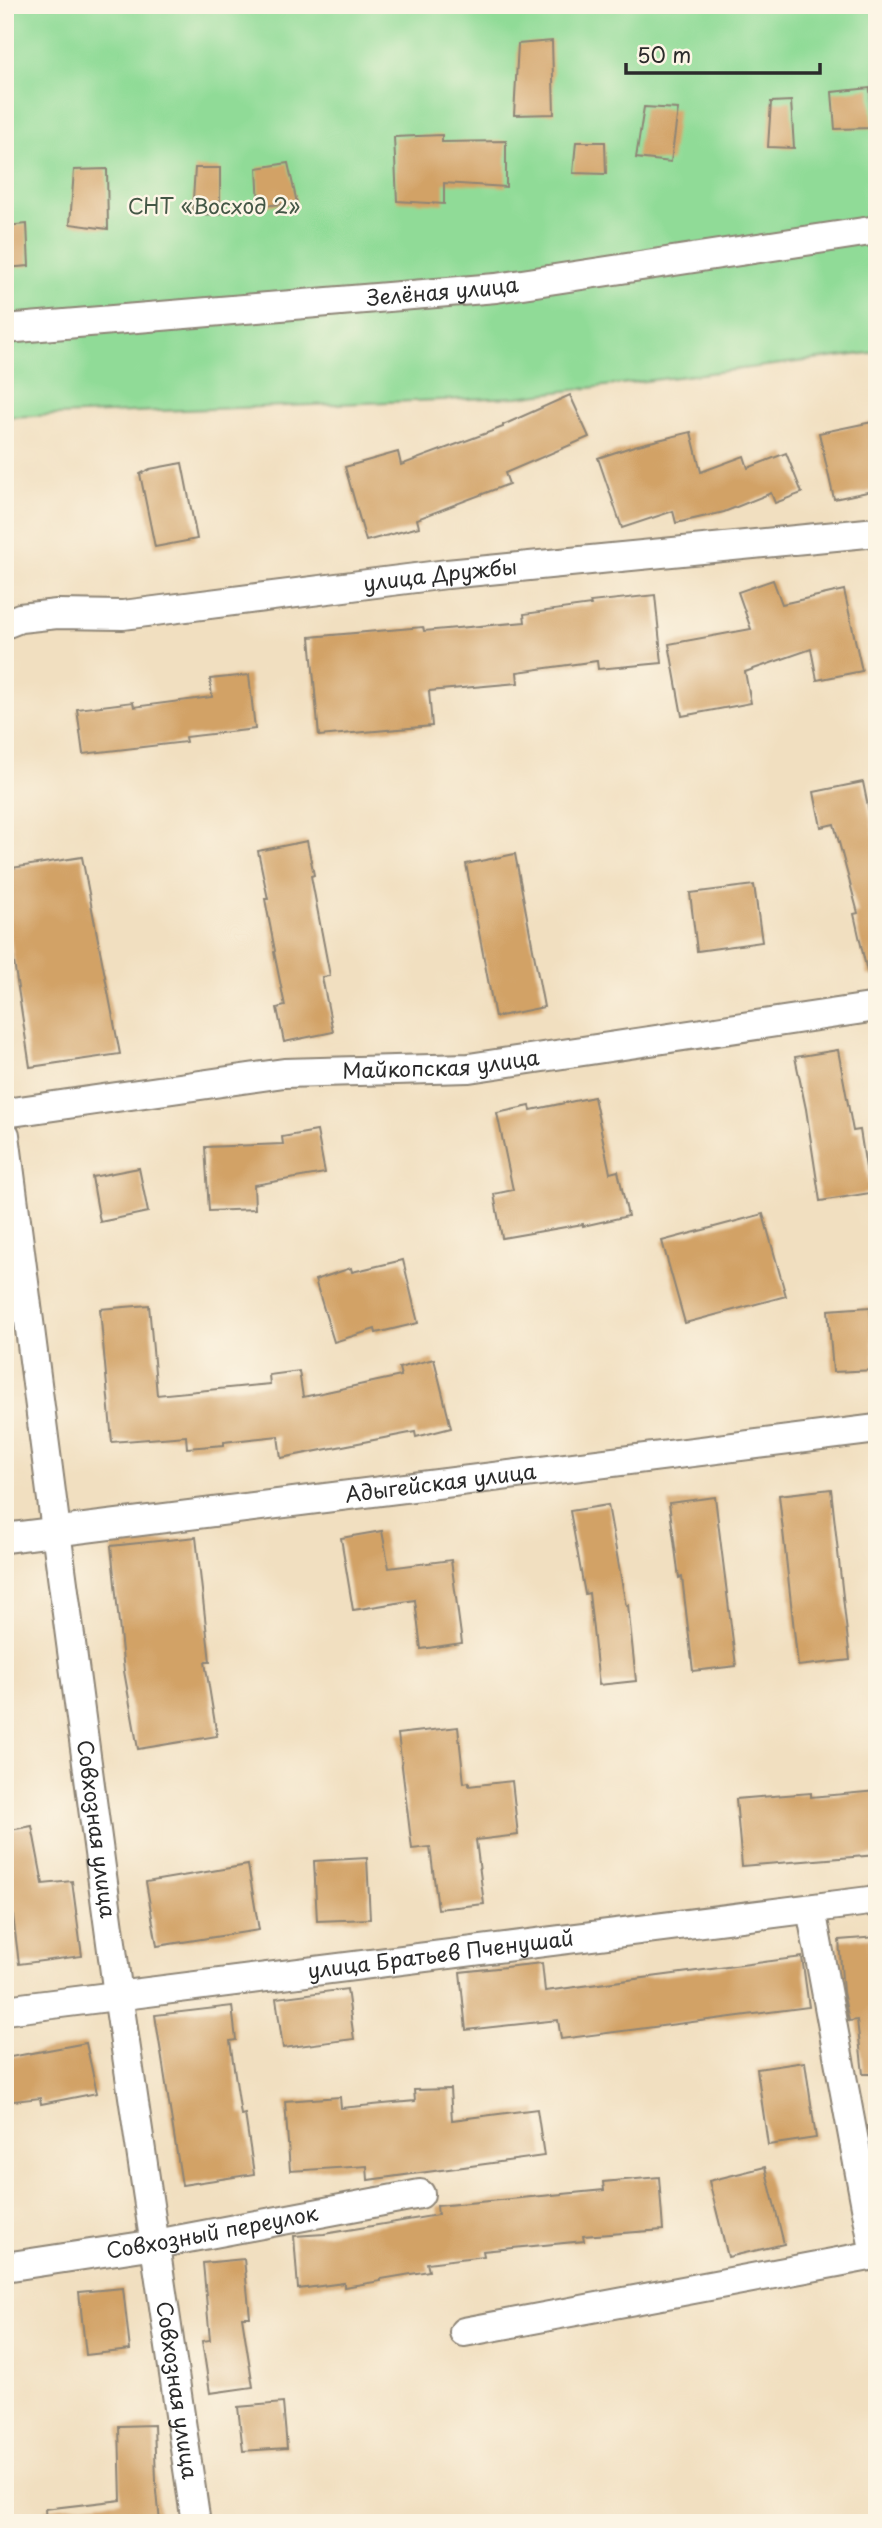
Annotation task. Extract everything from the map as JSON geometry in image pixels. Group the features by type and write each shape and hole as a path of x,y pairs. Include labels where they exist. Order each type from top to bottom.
{"street":[{"name":"Зелёная улица","path":"5,329 496,288 877,230"},
{"name":"улица Дружбы","path":"5,624 20,618 57,614 123,615 447,574 877,532"},
{"name":"Майкопская улица","path":"5,1113 284,1073 469,1068 877,1007"},
{"name":"Совхозная улица","path":"5,1135 118,1995 196,2523"},
{"name":"Адыгейская улица","path":"5,1538 877,1429"},
{"name":"улица Братьев Пченушай","path":"5,2010 877,1900"},
{"path":"464,2332 875,2255 811,1909"},
{"name":"Совхозный переулок","path":"5,2267 156,2244 420,2194"}],"green space":[{"name":"СНТ «Восход 2»","path":"5,5 877,5 877,352 517,397 5,417"}],"building":[{"path":"552,41 554,114 514,115 518,44"},
{"path":"870,88 873,128 835,129 832,92"},
{"path":"791,101 794,148 768,147 771,102"},
{"path":"644,107 678,109 671,162 636,158"},
{"path":"442,135 442,142 506,141 506,187 444,183 444,204 397,201 394,137"},
{"path":"576,142 605,142 606,174 573,173"},
{"path":"288,163 297,203 259,206 257,168"},
{"path":"195,168 220,168 220,214 192,215"},
{"path":"107,169 108,229 70,224 74,170"},
{"path":"27,224 29,266 5,268 5,226"},
{"path":"570,395 589,437 505,473 509,484 417,519 419,527 366,541 345,467 398,452 401,465 503,427"},
{"path":"877,421 877,490 834,499 819,433"},
{"path":"691,432 701,472 744,456 748,468 786,453 802,493 775,503 771,493 724,512 676,523 673,511 622,528 598,458"},
{"path":"182,463 197,539 155,547 140,474 150,469"},
{"path":"773,580 782,604 844,590 862,671 817,680 811,649 745,672 751,703 682,716 669,644 751,629 738,592"},
{"path":"655,595 662,663 598,669 597,661 517,672 518,683 429,691 432,726 319,736 310,637 423,627 424,631 525,622 524,614 591,605 590,602"},
{"path":"249,675 255,729 185,737 186,742 83,754 77,709 133,702 134,707 212,697 210,679"},
{"path":"863,782 874,836 877,835 877,975 868,976 854,914 858,913 834,824 821,827 814,792"},
{"path":"307,841 330,976 322,977 333,1032 284,1042 277,1008 285,1006 258,851"},
{"path":"515,854 544,1007 495,1017 466,864"},
{"path":"82,857 120,1054 30,1067 5,903 5,869"},
{"path":"754,885 762,942 697,951 690,893"},
{"path":"838,1050 853,1131 860,1130 870,1193 820,1201 795,1057"},
{"path":"594,1097 610,1173 618,1171 628,1216 583,1226 502,1238 494,1194 513,1190 497,1113 530,1106 531,1110"},
{"path":"317,1131 325,1173 254,1185 255,1209 209,1211 205,1147 283,1144 282,1137"},
{"path":"139,1168 148,1212 100,1222 92,1177"},
{"path":"763,1214 786,1296 685,1323 662,1241"},
{"path":"403,1260 418,1323 376,1333 375,1329 334,1342 315,1280 351,1268 352,1272"},
{"path":"149,1305 157,1395 270,1384 269,1375 299,1371 303,1397 401,1376 399,1368 434,1359 451,1428 416,1437 415,1432 281,1458 278,1436 187,1448 186,1436 112,1442 100,1309"},
{"path":"870,1307 875,1370 833,1372 828,1310"},
{"path":"831,1489 850,1660 798,1666 779,1495"},
{"path":"715,1497 736,1666 693,1671 682,1577 679,1578 669,1503"},
{"path":"608,1505 626,1606 628,1605 636,1681 599,1685 589,1593 585,1594 570,1511"},
{"path":"382,1531 389,1568 451,1560 462,1643 421,1649 415,1600 353,1610 341,1538"},
{"path":"196,1537 210,1662 205,1662 217,1736 138,1749 124,1671 111,1546"},
{"path":"458,1727 464,1783 469,1782 469,1786 512,1781 518,1835 476,1840 484,1904 438,1909 430,1847 412,1849 398,1734"},
{"path":"877,1791 877,1855 742,1866 736,1799 811,1793 811,1797"},
{"path":"32,1826 43,1884 72,1881 82,1956 19,1964 8,1875 5,1875 5,1831"},
{"path":"367,1858 370,1919 317,1921 314,1861"},
{"path":"248,1865 259,1930 157,1946 146,1882"},
{"path":"877,1937 877,2074 863,2074 857,2020 849,2021 843,1992 839,1940"},
{"path":"802,1957 809,2007 561,2039 558,2020 466,2030 460,1972 542,1963 545,1991"},
{"path":"347,1989 354,2039 283,2048 276,1998"},
{"path":"232,2006 236,2040 230,2041 241,2115 245,2114 254,2174 182,2185 155,2015"},
{"path":"86,2043 97,2093 41,2104 40,2098 5,2102 5,2058"},
{"path":"805,2062 816,2138 768,2145 757,2069"},
{"path":"450,2089 452,2120 537,2109 544,2156 368,2180 367,2166 290,2171 285,2101 340,2097 341,2108 415,2101 414,2090"},
{"path":"765,2167 784,2244 728,2257 709,2181"},
{"path":"659,2177 663,2230 583,2236 584,2241 483,2251 484,2256 427,2263 429,2271 381,2281 344,2287 344,2283 298,2289 294,2236 324,2234 438,2215 437,2206 604,2190 603,2182"},
{"path":"244,2259 250,2317 242,2317 253,2387 210,2393 202,2341 210,2340 203,2263"},
{"path":"123,2288 130,2350 86,2355 79,2292"},
{"path":"283,2403 287,2448 243,2451 238,2407"},
{"path":"154,2425 160,2523 46,2523 45,2509 121,2500 119,2426"}]}
